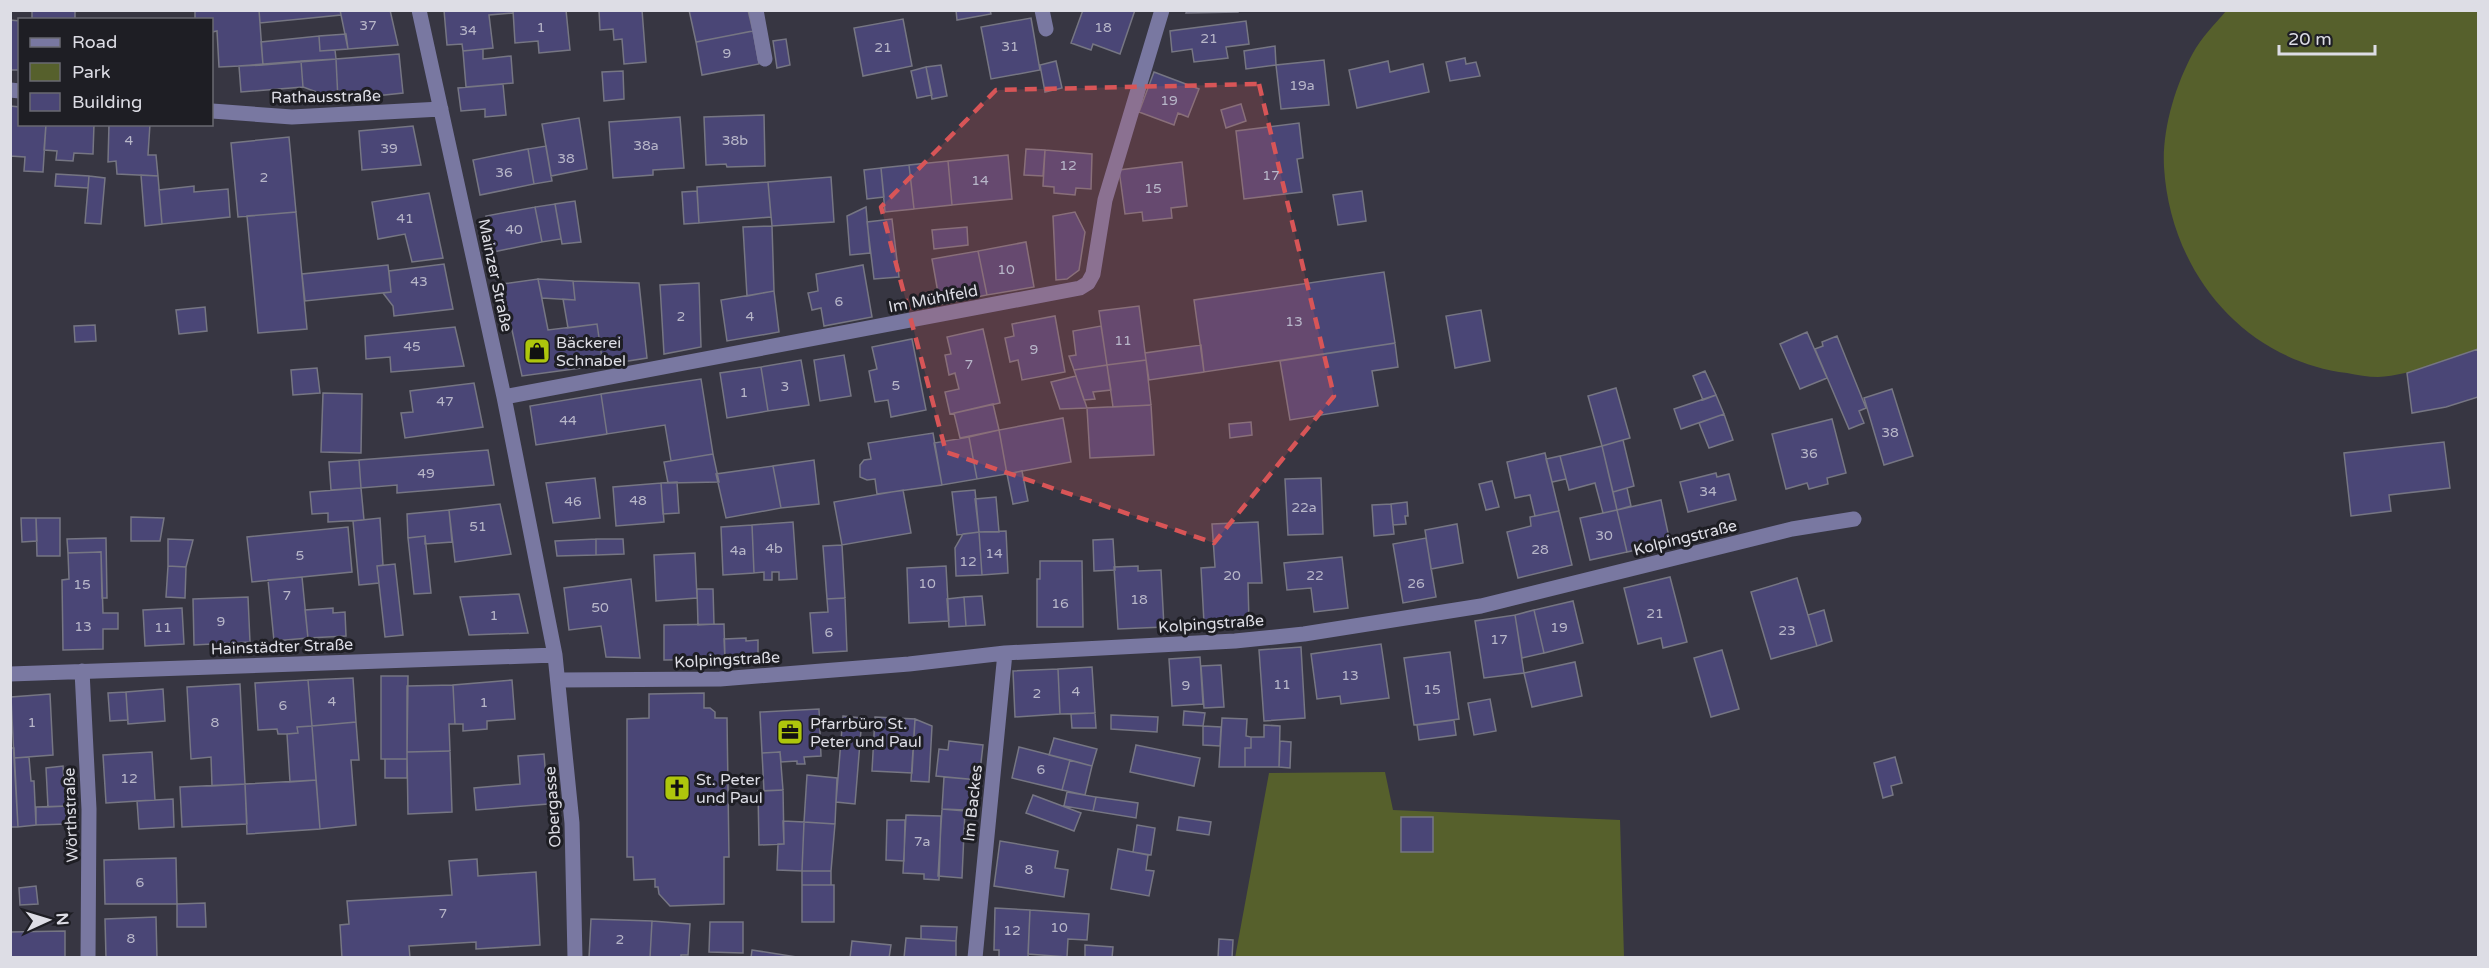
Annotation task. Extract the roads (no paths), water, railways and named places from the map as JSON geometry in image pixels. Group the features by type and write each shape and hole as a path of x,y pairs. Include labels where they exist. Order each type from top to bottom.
{"street":[{"name":"Mainzer Straße","path":"419,10 504,397 555,655"},
{"path":"756,10 765,59"},
{"path":"1042,10 1046,29"},
{"name":"Im Mühlfeld","path":"504,397 1080,288 1088,283 1093,274 1105,200 1162,10"},
{"name":"Rathausstraße","path":"213,111 292,117 441,109"},
{"name":"Kolpingstraße","path":"559,680 720,679 909,664 1005,653 1235,641 1393,622 1481,606 1792,529 1854,519"},
{"name":"Im Backes","path":"975,957 1005,653"},
{"name":"Hainstädter Straße","path":"10,674 555,655"},
{"name":"Obergasse","path":"555,655 573,833 575,957"},
{"name":"Wörthstraße","path":"82,672 90,809 88,957"}],"place":[{"name":"Bäckerei Schnabel","path":"537,351"},
{"name":"Pfarrbüro St. Peter und Paul","path":"790,732"},
{"name":"St. Peter und Paul","path":"677,788"}]}
